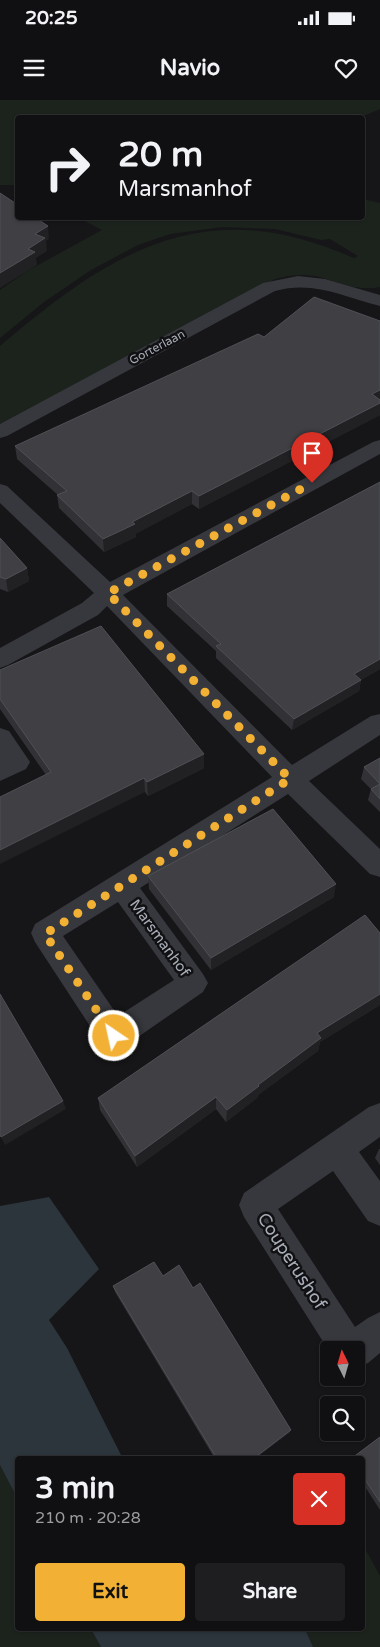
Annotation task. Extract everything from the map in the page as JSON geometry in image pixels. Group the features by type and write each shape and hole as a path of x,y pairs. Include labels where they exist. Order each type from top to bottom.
{"street":[{"name":"Gorterlaan","path":"0,432 269,287 286,281 320,282 380,301"},
{"path":"0,659 90,609 108,593 380,446"},
{"path":"0,491 108,593 290,779 380,866"},
{"name":"Marsmanhof","path":"122,886 193,983 114,1036 45,934 380,723"},
{"path":"0,738 17,762 0,771"},
{"name":"Couperushof","path":"344,1341 256,1205 380,1118"},
{"path":"336,1148 380,1209"},
{"path":"365,1342 380,1330"}],"shaded area":[{"path":"0,100 380,100 380,109 365,115 15,115 15,185 0,185"},
{"path":"365,199 380,203 380,287 365,288 344,285 317,276 304,275 273,280 0,424 0,346 68,292 102,270 138,251 175,238 214,231 256,231 301,239 354,258 358,256 330,239 321,240 275,229 222,227 170,234 138,245 91,270 44,302 0,338 0,290 29,270 102,230 83,220 365,220"},
{"path":"49,1197 99,1269 49,1320 67,1348 121,1456 15,1456 15,1494 0,1465 0,1206"},
{"path":"0,1465 15,1494 15,1631 92,1631 101,1647 0,1647"},
{"path":"365,1549 380,1576 380,1647 313,1647 306,1631 365,1631"},
{"path":"92,1631 306,1631 313,1647 101,1647"}],"building":[{"path":"0,193 15,203 15,220 39,220 48,226 35,234 45,238 28,249 35,252 0,273"},
{"path":"314,297 380,321 380,390 372,394 380,400 380,403 199,496 192,491 132,522 135,524 103,539 57,495 67,491 15,446 258,334 264,337"},
{"path":"380,482 380,659 354,674 361,680 294,719 216,646 221,644 167,594"},
{"path":"0,538 27,568 6,579 0,577"},
{"path":"101,626 204,754 147,782 144,778 0,850 0,797 51,772 0,699 0,670"},
{"path":"380,758 380,784 364,767"},
{"path":"380,784 380,799 371,789"},
{"path":"273,809 336,884 211,958 148,876"},
{"path":"365,915 380,933 380,994 317,1033 321,1038 227,1110 216,1097 135,1156 98,1098"},
{"path":"0,994 63,1101 1,1137 0,1135"},
{"path":"154,1262 163,1276 179,1265 193,1288 200,1283 291,1430 257,1456 215,1456 113,1286"},
{"path":"380,1437 380,1502 365,1480 365,1456 355,1456"}],"route":[{"path":"114,1036 45,934 290,779 108,593 312,483"}]}
